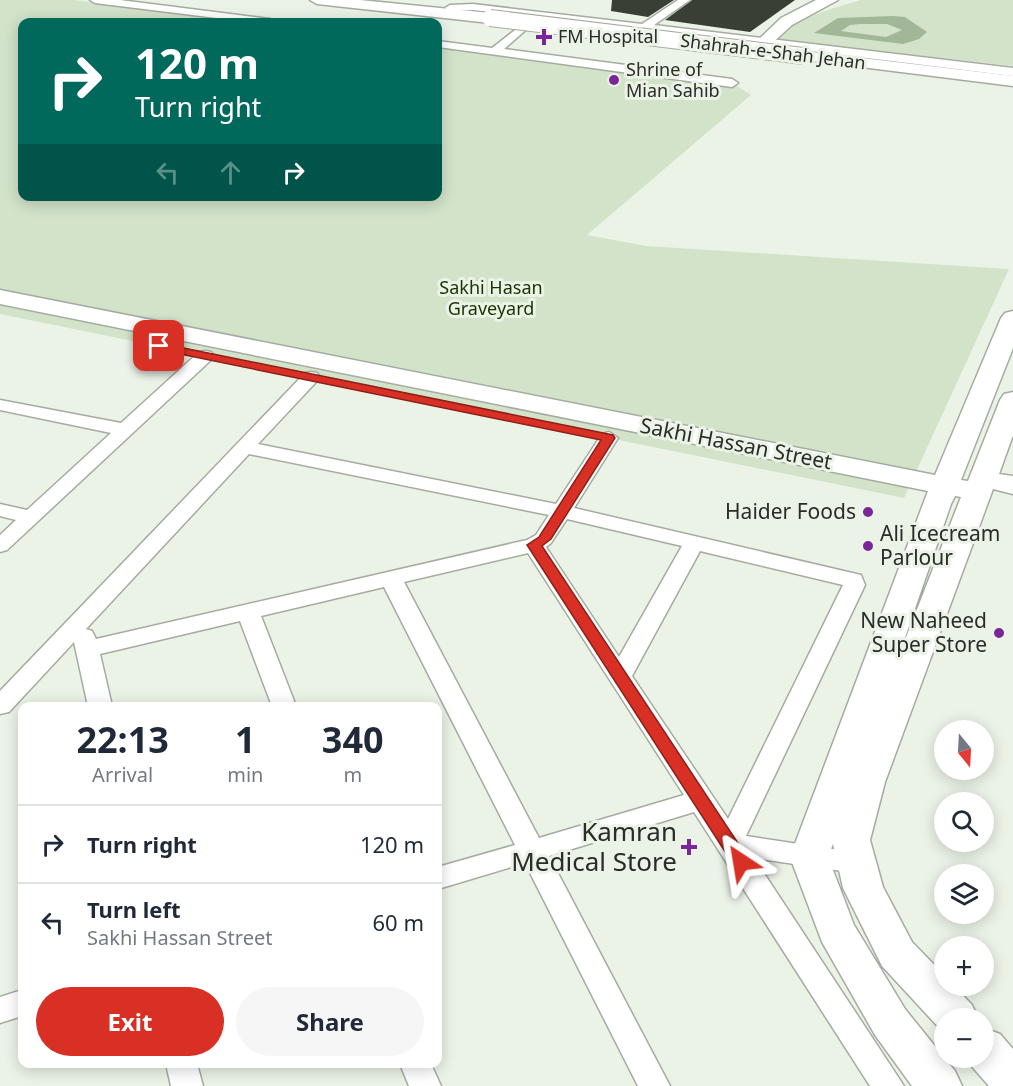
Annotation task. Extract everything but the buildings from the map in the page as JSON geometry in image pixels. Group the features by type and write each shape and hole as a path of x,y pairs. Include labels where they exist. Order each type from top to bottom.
{"main road":[{"name":"Shahrah-e-Shah Jehan","path":"317,0 455,11"},
{"name":"Shahrah-e-Shah Jehan","path":"385,0 493,16 1013,81"},
{"path":"764,42 777,26 805,10 831,0"},
{"name":"Sakhi Hassan Street","path":"0,297 941,495"},
{"name":"Sakhi Hassan Street","path":"0,314 609,438 941,495 986,492"},
{"path":"939,1086 890,1022 836,930 809,857 941,495 1013,318"},
{"path":"948,1008 897,954 863,888 851,840 867,782 986,492 1011,410"},
{"path":"994,1059 1013,1081"}],"street":[{"path":"95,0 238,18"},
{"path":"181,11 207,0"},
{"path":"644,27 685,0"},
{"path":"455,11 473,7 541,10 644,27 787,46 1013,72"},
{"path":"455,11 474,20 778,57 1013,81"},
{"path":"494,52 524,26"},
{"path":"442,45 732,83"},
{"path":"778,57 787,46"},
{"path":"0,546 205,356"},
{"path":"0,706 311,377"},
{"path":"0,405 127,430"},
{"path":"87,649 534,545 544,539 563,512 609,438"},
{"path":"247,447 563,512 853,580 854,585 729,844"},
{"path":"0,510 32,517"},
{"path":"620,676 694,543"},
{"path":"534,545 888,1086"},
{"path":"391,578 530,851 654,1086"},
{"path":"248,611 282,702"},
{"path":"81,621 99,702"},
{"path":"442,877 701,800"},
{"path":"729,844 856,862"},
{"path":"0,1010 18,1004"},
{"path":"183,1068 187,1086"},
{"path":"418,1068 425,1086"}],"green space":[{"name":"Sakhi Hasan Graveyard","path":"0,0 74,0 208,18 18,18 18,201 442,201 442,47 732,83 751,95 587,235 646,246 1009,269 904,498 0,314"},
{"path":"861,0 1013,0 1013,66 773,39 780,32 802,20"}],"shaded area":[{"path":"905,17 927,32 919,39 903,44 814,33 838,18","holes":["887,24 902,30 886,37 841,31 850,25"]}],"place":[{"name":"FM Hospital","path":"544,37"},
{"name":"Shrine of Mian Sahib","path":"614,80"},
{"name":"Haider Foods","path":"868,512"},
{"name":"Ali Icecream Parlour","path":"868,546"},
{"name":"New Naheed Super Store","path":"999,633"},
{"name":"Kamran Medical Store","path":"689,847"}],"route":[{"path":"159,346 609,438 563,512 544,539 534,545 741,862"}]}
